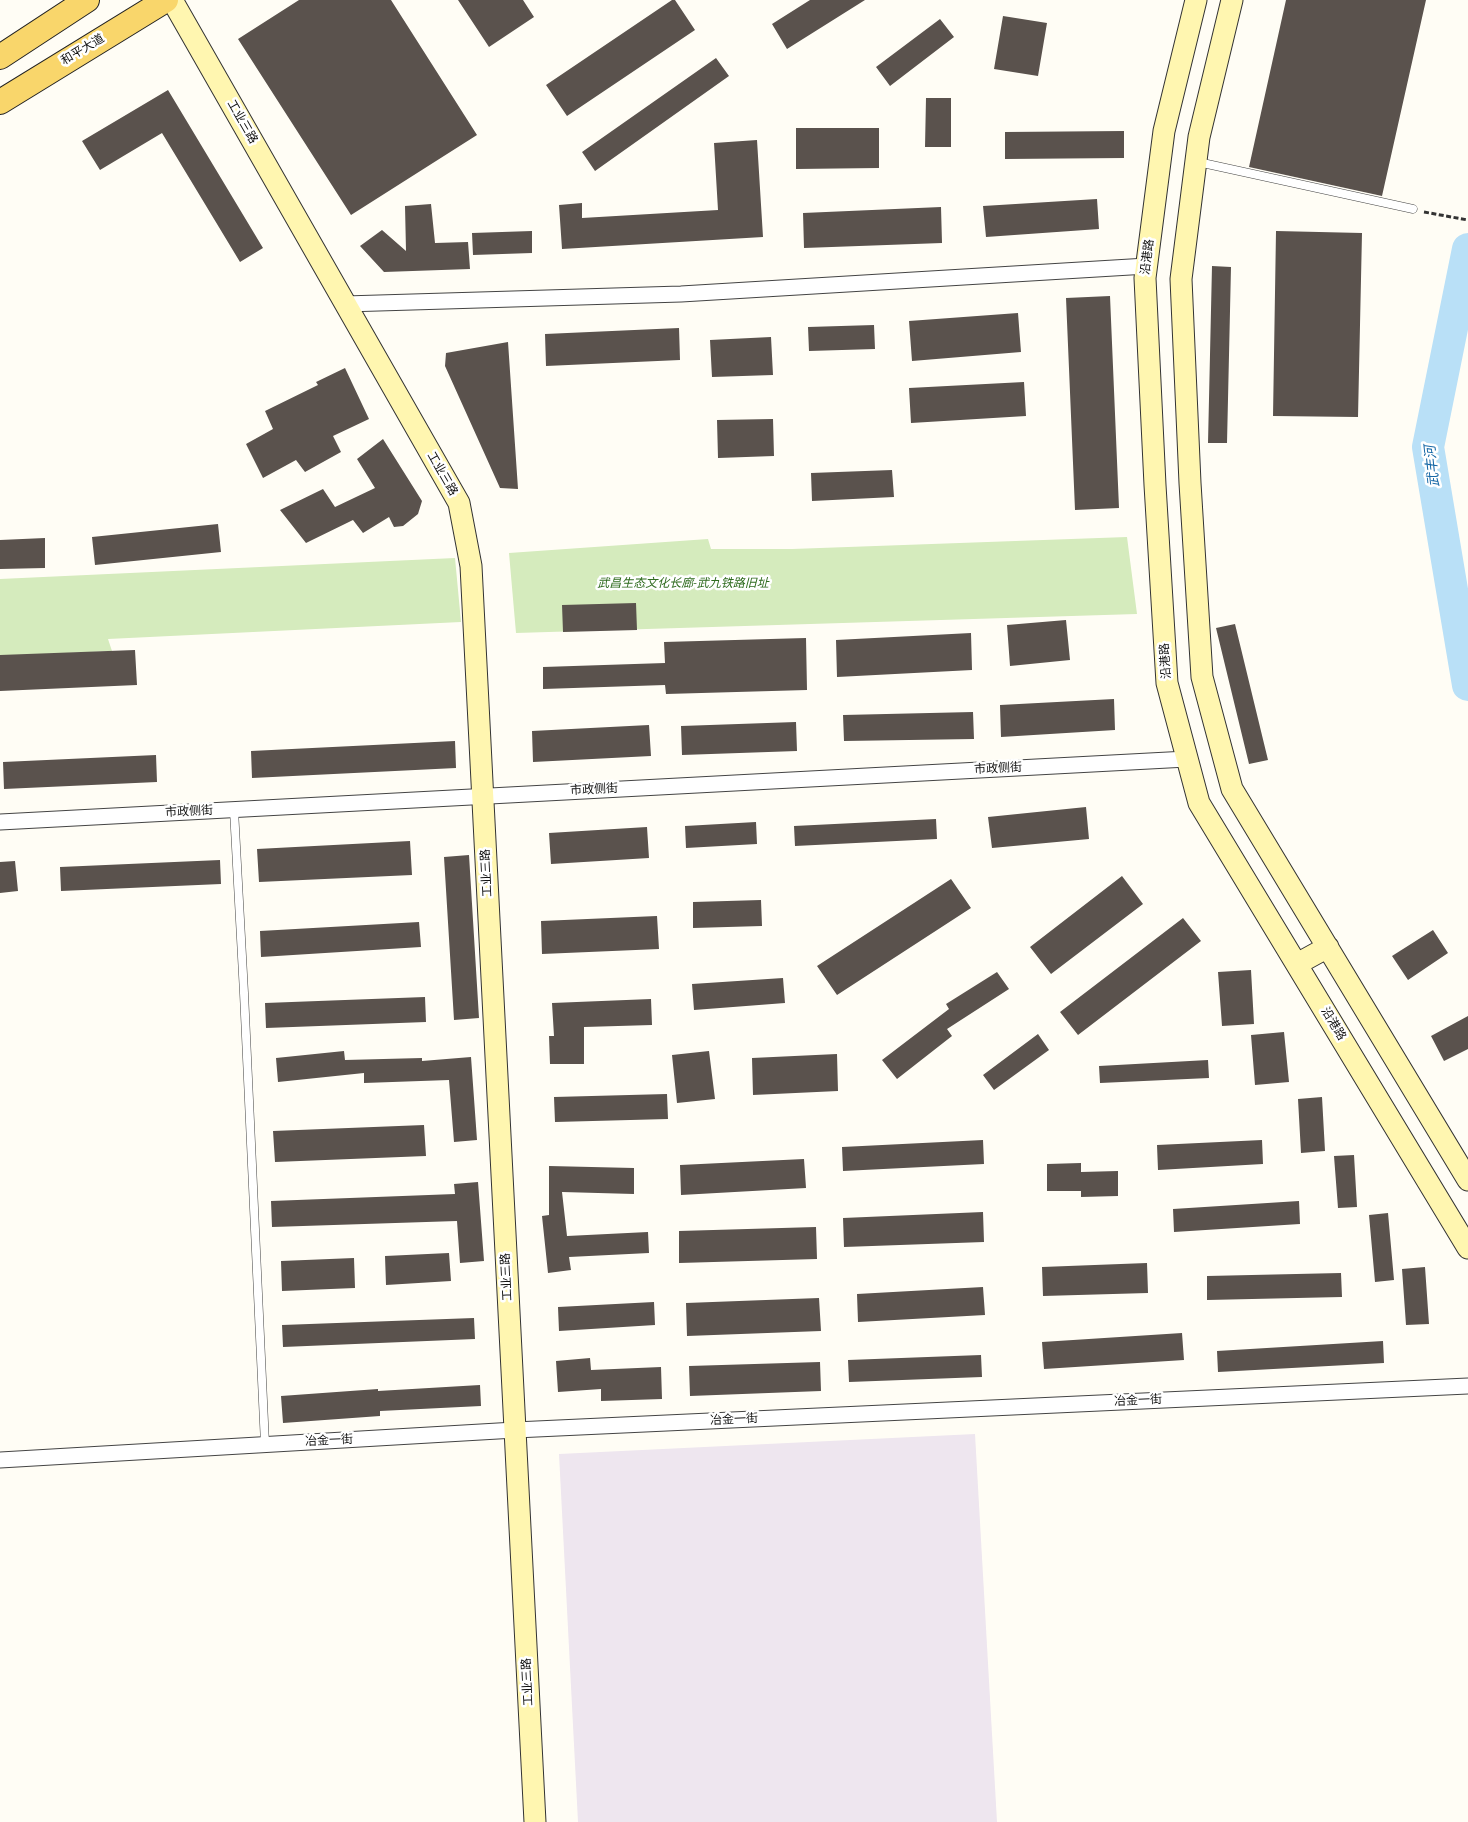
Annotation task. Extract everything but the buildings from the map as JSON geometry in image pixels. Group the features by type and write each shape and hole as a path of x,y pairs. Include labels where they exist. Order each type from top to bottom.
{"main road":[{"path":"5,52 87,0"},
{"name":"和平大道","path":"0,102 166,0"},
{"name":"工业三路","path":"172,0 459,503 472,566 535,1822"},
{"name":"沿港路","path":"1196,0 1164,130 1146,278 1154,475 1167,683 1199,803 1468,1248"},
{"path":"1232,0 1199,137 1181,280 1190,483 1202,677 1232,789 1468,1180"},
{"path":"1297,964 1328,947"}],"street":[{"path":"346,304 681,294 1147,266"},
{"name":"市政侧街","path":"0,822 1187,759"},
{"name":"冶金一街","path":"0,1460 515,1430 1468,1386"}],"lane":[{"path":"1196,162 1413,209"},
{"path":"234,810 264,1444"}],"path":[{"path":"1427,213 1468,220"}],"shaded area":[{"path":"975,1434 997,1822 578,1822 559,1454"}],"green space":[{"name":"武昌生态文化长廊-武九铁路旧址","path":"1127,537 1137,614 516,633 509,553 708,539 711,549 792,549"},
{"path":"455,558 461,622 108,639 112,651 0,656 0,579"}],"waterway":[{"name":"武丰河","path":"1468,249 1428,447 1468,685"}]}
